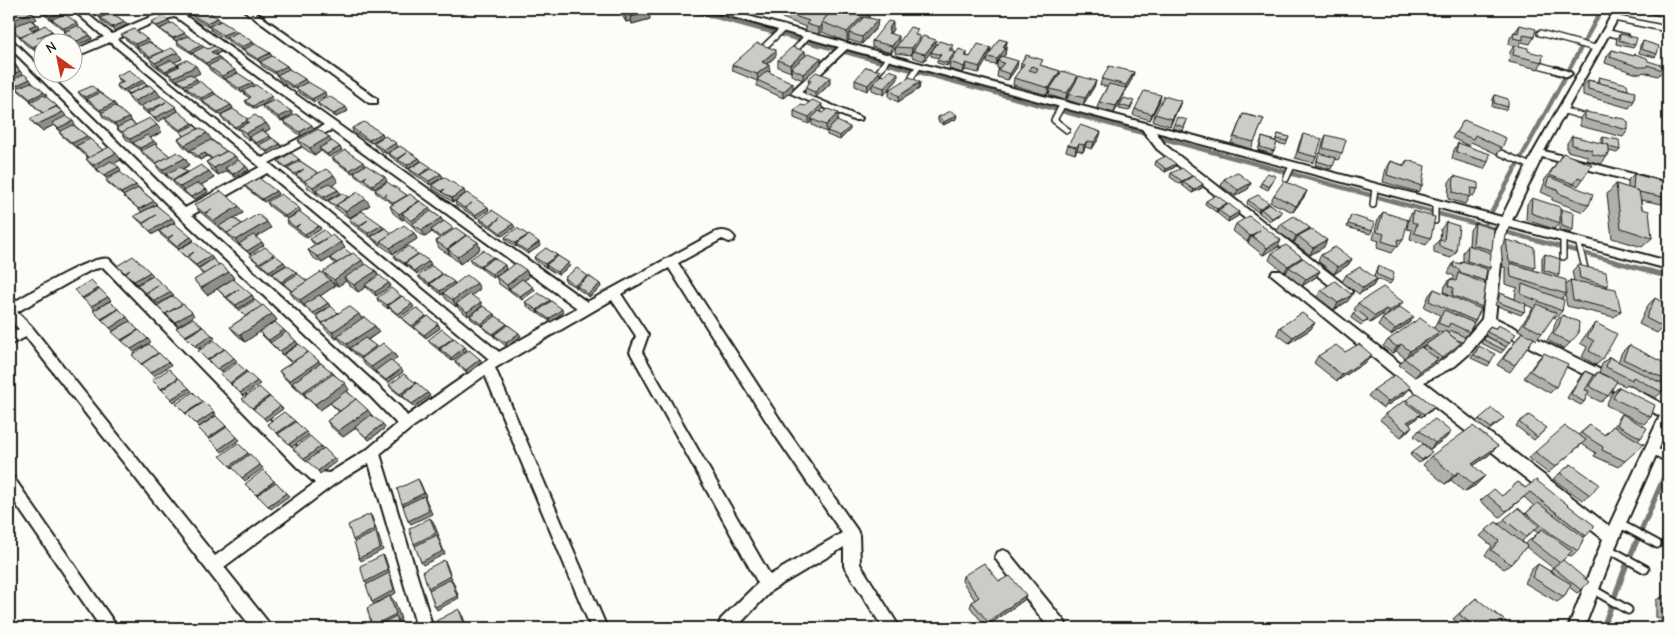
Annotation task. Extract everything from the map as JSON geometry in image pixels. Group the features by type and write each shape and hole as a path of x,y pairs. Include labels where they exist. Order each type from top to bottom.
{"street":[{"path":"76,9 264,166 493,363 599,628"},
{"path":"246,9 373,101"},
{"path":"714,9 808,36 841,49 887,59 1145,126 1435,207 1477,215 1500,226 1668,265"},
{"path":"1413,382 1450,362 1464,349 1488,320 1500,226 1530,166 1580,78 1590,47 1605,32 1616,13"},
{"path":"82,51 152,20 175,14 586,308"},
{"path":"9,42 32,62"},
{"path":"841,49 795,93 858,118"},
{"path":"1556,70 1568,74"},
{"path":"53,82 184,214 396,412 405,426"},
{"path":"184,214 332,125"},
{"path":"1145,126 1161,147 1350,295"},
{"path":"1538,153 1668,187"},
{"path":"212,566 330,479 373,452 405,426 493,363 586,308 720,235 729,238"},
{"path":"672,261 782,434 852,535 852,566 892,628"},
{"path":"262,628 28,330 9,312 87,267 105,262 302,463 319,478 330,479"},
{"path":"1277,274 1413,382 1613,546"},
{"path":"614,293 642,335 642,340 636,348 636,352 767,585"},
{"path":"1488,320 1592,372 1668,413 1661,454 1613,546 1597,592 1576,628"},
{"path":"9,340 28,330"},
{"path":"373,452 425,628"},
{"path":"9,482 110,628"},
{"path":"728,628 727,625 767,585 852,535"},
{"path":"1003,557 1059,628"}],"lane":[{"path":"1616,13 1662,28"},
{"path":"764,47 782,29"},
{"path":"1605,32 1633,39"},
{"path":"1540,33 1590,47"},
{"path":"794,51 808,36"},
{"path":"878,73 887,59"},
{"path":"1539,65 1556,70"},
{"path":"911,83 912,76 918,68"},
{"path":"1568,74 1580,78"},
{"path":"1062,105 1054,120 1067,130"},
{"path":"1561,110 1599,120"},
{"path":"1501,153 1530,166"},
{"path":"1286,178 1291,168"},
{"path":"1373,203 1375,190"},
{"path":"1435,207 1435,219"},
{"path":"1563,240 1564,255"},
{"path":"1579,243 1586,273"},
{"path":"1624,526 1654,542"},
{"path":"1613,546 1645,569"},
{"path":"1597,592 1628,610"}],"building":[{"path":"25,9 32,12 9,22 9,15"},
{"path":"38,9 58,9 63,12 50,17"},
{"path":"89,9 109,9 111,10 99,15"},
{"path":"184,9 200,9 190,13"},
{"path":"204,9 218,18 206,23 192,15"},
{"path":"621,9 646,9 649,12 631,17 630,14 625,15"},
{"path":"785,9 815,9 829,13 819,28 806,24 809,21 782,12"},
{"path":"833,9 869,9 847,32 822,22"},
{"path":"112,13 125,22 112,27 100,18"},
{"path":"65,14 77,23 64,28 52,19"},
{"path":"163,16 169,21 157,26 151,22"},
{"path":"864,17 878,20 862,37 849,33"},
{"path":"30,20 37,24 29,27 34,31 21,37 10,28"},
{"path":"221,21 235,30 223,35 209,26"},
{"path":"888,21 893,22 888,33 899,36 892,46 872,41"},
{"path":"172,23 185,33 173,38 160,29"},
{"path":"45,25 52,31 32,32 32,47 20,38"},
{"path":"1520,25 1536,29 1534,37 1523,35 1523,40 1513,38 1514,32 1518,33"},
{"path":"77,26 90,35 82,39 82,32 64,32"},
{"path":"910,27 918,29 915,35 920,36 912,48 896,47"},
{"path":"134,29 147,39 135,44 121,35"},
{"path":"238,32 253,42 241,47 226,38"},
{"path":"1620,34 1637,38 1635,45 1619,40"},
{"path":"188,36 202,45 190,51 176,41"},
{"path":"923,36 936,40 925,54 913,51"},
{"path":"999,39 1007,41 1003,47 1006,48 997,59 988,57"},
{"path":"939,41 953,45 949,50 955,52 947,63 937,60 941,55 931,52"},
{"path":"1643,41 1659,46 1657,54 1641,49"},
{"path":"149,42 163,51 150,57 137,47"},
{"path":"757,43 776,50 762,62 769,65 757,74 732,65"},
{"path":"255,44 270,53 258,59 243,50"},
{"path":"978,44 991,48 980,67 966,63 964,67 950,62 959,49 967,52 965,56 970,57"},
{"path":"1515,45 1528,48 1528,51 1543,55 1542,62 1513,55"},
{"path":"214,46 219,49 211,52 219,57 206,63 192,53 204,47 208,49"},
{"path":"792,47 805,51 790,65 778,60"},
{"path":"171,48 178,52 155,63 149,58"},
{"path":"1612,50 1647,58 1648,61 1664,66 1663,70 1647,65 1647,67 1639,67 1610,57"},
{"path":"809,53 821,58 803,74 791,68"},
{"path":"1026,55 1043,60 1040,65 1060,71 1049,88 1014,78 1024,64 1021,63","holes":["1031,66 1038,68 1036,72 1029,70"]},
{"path":"272,56 287,66 275,72 260,62"},
{"path":"1001,56 1018,61 1010,74 998,70 1004,63 998,61"},
{"path":"171,60 178,65 165,71 158,66"},
{"path":"187,60 196,66 174,77 167,72 180,66 178,64"},
{"path":"220,60 235,70 222,76 208,66"},
{"path":"14,66 20,71 9,76 9,68"},
{"path":"1109,66 1134,72 1126,85 1102,79"},
{"path":"866,67 880,71 868,85 855,80"},
{"path":"289,69 305,79 293,86 277,75"},
{"path":"129,70 143,80 123,90 116,85 124,82 116,76"},
{"path":"889,70 898,73 884,88 873,84 881,75 884,76"},
{"path":"767,71 793,83 783,92 757,80"},
{"path":"1062,71 1078,76 1067,93 1050,89"},
{"path":"816,72 830,77 815,92 805,88 811,81 808,79"},
{"path":"238,73 253,83 240,89 225,79"},
{"path":"24,74 30,79 15,86 10,81"},
{"path":"190,74 197,79 184,85 177,80"},
{"path":"1079,76 1096,81 1085,98 1069,94"},
{"path":"910,77 920,82 899,96 889,90"},
{"path":"1599,77 1627,84 1628,90 1599,83"},
{"path":"1588,80 1635,92 1634,101 1588,89"},
{"path":"199,81 214,92 201,98 186,88"},
{"path":"31,82 44,92 30,99 17,88"},
{"path":"308,82 325,92 312,99 296,88"},
{"path":"144,83 148,85 129,94 126,91"},
{"path":"1109,84 1126,88 1116,106 1099,102"},
{"path":"149,85 156,90 135,101 127,95"},
{"path":"256,85 272,96 253,106 245,101 251,97 243,91"},
{"path":"92,86 98,91 85,97 78,92"},
{"path":"1144,91 1161,95 1152,114 1135,109"},
{"path":"100,93 114,103 100,110 87,99"},
{"path":"215,94 231,105 218,112 202,101"},
{"path":"44,95 57,106 43,113 30,102"},
{"path":"1495,95 1508,99 1508,107 1494,103"},
{"path":"161,96 176,107 154,118 149,113 166,102 147,111 141,106"},
{"path":"329,96 346,107 334,114 317,103"},
{"path":"1164,96 1181,101 1172,119 1155,114"},
{"path":"1124,98 1134,101 1130,108 1120,105"},
{"path":"275,100 291,111 279,117 262,106"},
{"path":"812,100 822,104 809,117 794,111 801,105 805,106"},
{"path":"115,106 129,118 115,124 101,113"},
{"path":"56,107 63,112 36,125 30,119"},
{"path":"233,109 248,119 247,121 235,127 220,115"},
{"path":"828,109 838,113 826,125 811,119 819,111 823,113"},
{"path":"178,111 193,123 180,130 165,118"},
{"path":"951,111 957,115 944,122 938,117"},
{"path":"1585,112 1625,119 1628,122 1628,130 1585,119"},
{"path":"296,114 312,125 300,132 283,121"},
{"path":"1243,114 1264,119 1254,142 1234,137"},
{"path":"255,115 266,123 246,133 238,128 249,122 246,120"},
{"path":"66,116 73,121 58,128 52,123"},
{"path":"1177,117 1187,120 1184,127 1174,124"},
{"path":"150,118 157,125 130,139 121,132"},
{"path":"1464,120 1506,138 1502,148 1475,135 1473,139 1456,132"},
{"path":"130,121 136,125 122,132 116,128"},
{"path":"837,121 850,127 840,136 827,131"},
{"path":"364,122 382,133 369,140 352,128"},
{"path":"73,125 87,136 72,143 59,132"},
{"path":"194,125 198,129 185,136 180,132"},
{"path":"1080,125 1101,132 1094,142 1087,141 1084,145 1079,144 1076,147 1068,145"},
{"path":"200,128 207,133 185,145 178,139"},
{"path":"318,129 329,137 310,148 298,140"},
{"path":"262,130 270,136 256,143 249,137"},
{"path":"1278,134 1289,137 1287,141 1276,139"},
{"path":"1303,134 1322,139 1316,157 1298,152"},
{"path":"147,135 154,141 140,148 133,143"},
{"path":"1326,135 1346,140 1342,153 1323,148"},
{"path":"385,136 396,143 384,150 373,143"},
{"path":"1572,136 1609,145 1609,154 1606,153 1606,157 1592,154 1592,150 1572,145"},
{"path":"1262,137 1277,142 1274,151 1260,147"},
{"path":"1603,137 1619,140 1620,150 1604,144"},
{"path":"272,138 280,144 267,151 259,145"},
{"path":"90,139 103,150 89,158 76,146"},
{"path":"211,140 226,151 213,159 205,153 198,156 190,150"},
{"path":"332,141 340,147 327,154 319,148"},
{"path":"1458,143 1490,154 1488,162 1456,152"},
{"path":"155,144 170,156 156,163 141,151"},
{"path":"400,146 419,158 407,165 398,160 407,153 397,159 388,153"},
{"path":"109,147 116,153 93,165 86,159"},
{"path":"345,150 363,162 350,170 332,158"},
{"path":"227,151 235,156 214,168 206,162"},
{"path":"177,152 185,158 162,170 155,164"},
{"path":"291,153 299,159 286,167 278,161"},
{"path":"1319,153 1336,158 1333,166 1317,161"},
{"path":"1563,153 1592,165 1583,179 1578,177 1574,184 1549,175"},
{"path":"1166,156 1176,164 1166,169 1156,161"},
{"path":"238,160 246,166 233,174 225,168"},
{"path":"1407,160 1425,166 1422,186 1387,175 1390,161 1405,166"},
{"path":"111,161 119,167 104,175 97,169"},
{"path":"300,161 318,173 305,181 296,175 304,169 295,174 287,168"},
{"path":"422,161 431,167 419,175 409,169"},
{"path":"201,165 209,171 180,187 173,181"},
{"path":"366,165 385,177 372,185 364,179 367,176 362,179 354,172"},
{"path":"180,167 187,172 173,180 166,174"},
{"path":"432,168 441,174 429,181 420,175"},
{"path":"1182,168 1192,176 1182,181 1171,173"},
{"path":"326,169 334,175 313,187 304,181"},
{"path":"120,172 136,185 121,193 106,180"},
{"path":"1237,172 1251,183 1238,190 1224,179"},
{"path":"1267,173 1276,176 1269,187 1261,183"},
{"path":"1634,174 1666,182 1668,198 1633,189"},
{"path":"1193,176 1203,184 1194,190 1183,182"},
{"path":"1454,176 1478,183 1478,189 1471,188 1470,197 1453,192"},
{"path":"444,177 464,190 452,198 442,192 445,189 441,191 432,185"},
{"path":"1549,177 1593,194 1589,205 1558,193 1558,190 1546,186"},
{"path":"259,178 276,191 262,199 245,186"},
{"path":"1284,181 1307,191 1296,206 1274,195"},
{"path":"387,182 407,195 394,203 385,197 387,194 384,196 375,190"},
{"path":"198,183 206,189 191,197 184,191"},
{"path":"329,183 338,190 324,197 316,191"},
{"path":"1616,184 1639,191 1642,209 1649,211 1652,238 1621,228"},
{"path":"138,188 154,201 139,209 123,196"},
{"path":"221,191 239,206 214,221 205,214 212,209 204,213 194,205"},
{"path":"358,192 366,199 345,211 336,205"},
{"path":"342,193 348,197 336,205 338,207 328,201"},
{"path":"467,193 488,207 475,215 465,208 472,203 464,208 455,201"},
{"path":"281,194 299,208 285,216 267,202"},
{"path":"410,194 419,201 399,214 390,206"},
{"path":"1216,195 1227,203 1217,209 1206,201"},
{"path":"1258,195 1269,203 1259,209 1248,200"},
{"path":"1532,198 1560,207 1560,223 1531,213"},
{"path":"420,201 430,208 411,221 402,213"},
{"path":"1229,204 1239,212 1229,218 1218,210"},
{"path":"1270,204 1282,212 1272,218 1261,209"},
{"path":"156,205 172,218 150,231 143,224 156,215 143,223 134,216"},
{"path":"1561,209 1574,213 1573,230 1562,226"},
{"path":"492,210 513,224 501,233 491,226 500,218 490,225 480,219"},
{"path":"362,211 382,225 368,233 359,227 368,220 358,226 349,219"},
{"path":"431,211 441,218 422,230 412,224"},
{"path":"1413,211 1435,217 1431,238 1414,233 1417,224 1412,222"},
{"path":"300,212 319,226 305,234 296,228 300,224 295,227 286,220"},
{"path":"1383,212 1408,220 1403,240 1398,239 1397,246 1382,241 1384,234 1377,232"},
{"path":"258,214 267,222 236,240 227,233"},
{"path":"1351,215 1375,223 1372,231 1348,224"},
{"path":"1249,216 1281,240 1267,248 1252,236 1260,230 1250,236 1236,224"},
{"path":"1294,216 1310,228 1296,236 1281,224"},
{"path":"233,218 242,224 227,233 219,226"},
{"path":"444,221 453,228 440,237 431,230"},
{"path":"1446,222 1459,226 1456,252 1439,246 1439,240 1444,241"},
{"path":"174,223 191,237 176,246 168,239 173,235 167,238 159,231"},
{"path":"1475,223 1494,229 1492,250 1473,245"},
{"path":"404,225 414,233 390,248 380,241"},
{"path":"385,228 392,233 380,241 381,244 371,237"},
{"path":"456,228 466,235 447,249 436,241"},
{"path":"517,228 528,235 515,243 505,237"},
{"path":"1311,229 1327,240 1313,248 1298,236"},
{"path":"324,230 330,236 316,244 310,239"},
{"path":"253,235 262,242 247,251 239,244"},
{"path":"332,235 341,242 318,257 308,250"},
{"path":"467,235 478,242 457,257 448,249"},
{"path":"529,235 539,242 527,251 516,244"},
{"path":"1506,240 1534,247 1535,268 1509,261"},
{"path":"193,241 211,256 196,265 187,258 194,252 186,257 178,250"},
{"path":"1286,245 1302,257 1288,266 1272,253"},
{"path":"1468,245 1491,253 1490,268 1467,261"},
{"path":"408,246 418,254 404,263 394,256"},
{"path":"265,247 274,254 259,263 250,256"},
{"path":"1335,247 1352,259 1338,267 1321,255"},
{"path":"344,248 351,254 337,263 330,258"},
{"path":"546,248 557,255 545,264 534,257"},
{"path":"483,250 493,257 480,266 470,259"},
{"path":"353,253 362,260 334,280 323,272"},
{"path":"419,254 429,261 415,271 405,263"},
{"path":"1545,254 1560,259 1559,275 1544,270"},
{"path":"275,255 284,262 269,271 260,264"},
{"path":"133,256 150,272 134,281 126,274 130,270 125,273 117,266"},
{"path":"558,256 569,263 557,272 546,265"},
{"path":"494,258 505,265 492,274 481,267"},
{"path":"1303,258 1320,271 1306,279 1289,267"},
{"path":"213,259 219,265 204,274 198,269"},
{"path":"1462,261 1487,269 1485,281 1459,272 1459,269 1453,267 1454,262 1461,264"},
{"path":"516,263 526,270 507,285 496,277"},
{"path":"1510,263 1566,280 1566,294 1511,277"},
{"path":"220,264 229,272 201,288 194,280"},
{"path":"366,264 376,271 354,285 344,278"},
{"path":"287,265 296,272 281,282 272,274"},
{"path":"1578,265 1606,272 1608,286 1580,278"},
{"path":"432,266 442,274 429,283 418,276"},
{"path":"1378,266 1394,273 1392,281 1376,274"},
{"path":"1360,267 1377,279 1363,288 1346,275"},
{"path":"577,268 588,276 575,285 564,278"},
{"path":"321,272 330,280 300,300 290,292"},
{"path":"1458,273 1486,284 1482,307 1452,295 1454,288 1448,286 1450,279 1456,281"},
{"path":"298,274 307,281 292,291 283,283"},
{"path":"443,274 454,282 440,291 430,284"},
{"path":"379,275 389,283 375,292 365,285"},
{"path":"467,275 477,283 453,300 443,293"},
{"path":"153,276 171,292 155,301 146,294 159,285 145,293 137,285"},
{"path":"589,276 600,284 588,294 577,286"},
{"path":"233,279 252,295 236,305 227,298 239,289 226,297 217,289"},
{"path":"522,279 533,287 520,296 509,289"},
{"path":"91,280 99,288 82,298 75,290"},
{"path":"1570,280 1616,289 1621,311 1573,300"},
{"path":"1335,281 1352,295 1338,303 1321,290"},
{"path":"1522,284 1564,300 1562,311 1521,294"},
{"path":"1383,287 1403,302 1390,311 1386,309 1375,316 1358,303"},
{"path":"391,288 401,296 387,305 377,298"},
{"path":"100,289 108,297 91,306 83,299"},
{"path":"1434,289 1481,309 1475,321 1429,301"},
{"path":"538,293 550,300 537,310 525,302"},
{"path":"1500,293 1526,304 1524,312 1498,302"},
{"path":"470,294 481,302 467,312 456,304"},
{"path":"319,295 328,303 313,313 304,305"},
{"path":"173,296 182,304 165,314 157,306"},
{"path":"402,296 412,304 398,314 388,306"},
{"path":"1655,298 1668,305 1668,316 1663,327 1646,318"},
{"path":"255,300 262,306 246,316 239,310"},
{"path":"110,301 118,309 101,319 93,311"},
{"path":"551,301 562,309 549,319 538,311"},
{"path":"183,304 192,312 175,322 166,314"},
{"path":"1537,304 1556,313 1542,333 1524,324"},
{"path":"263,305 272,314 240,335 230,327"},
{"path":"331,306 338,313 323,323 316,316"},
{"path":"349,306 359,314 332,332 322,324"},
{"path":"483,306 494,314 481,324 470,316"},
{"path":"1400,307 1414,317 1395,329 1382,319"},
{"path":"416,308 426,316 412,326 402,318"},
{"path":"119,309 127,317 110,328 102,320"},
{"path":"1444,310 1474,323 1469,332 1450,323 1448,327 1438,323"},
{"path":"1358,311 1368,319 1363,322 1353,314"},
{"path":"1302,313 1315,323 1293,337 1280,327"},
{"path":"1562,315 1579,322 1578,334 1570,343 1553,334 1559,325"},
{"path":"428,316 438,324 424,335 414,327"},
{"path":"496,316 507,324 493,334 482,326"},
{"path":"364,317 375,326 347,344 337,336"},
{"path":"193,318 202,326 185,336 176,328"},
{"path":"1420,318 1439,332 1410,351 1401,344 1397,347 1388,340"},
{"path":"130,321 138,330 121,340 112,332"},
{"path":"275,322 284,330 269,340 259,332"},
{"path":"1596,323 1617,334 1603,359 1589,351 1594,341 1587,337"},
{"path":"508,325 519,333 506,343 494,335"},
{"path":"1498,325 1516,334 1509,343 1487,332 1490,326 1495,329"},
{"path":"203,327 212,335 195,346 186,337"},
{"path":"442,329 453,338 439,348 428,340"},
{"path":"139,330 148,339 131,349 122,341"},
{"path":"1450,330 1465,337 1463,342 1449,334"},
{"path":"1445,331 1461,343 1442,358 1425,345"},
{"path":"286,332 296,341 280,351 270,343"},
{"path":"1522,332 1534,338 1515,365 1503,359"},
{"path":"1486,336 1506,347 1504,350 1484,340"},
{"path":"365,338 376,346 361,357 350,348"},
{"path":"454,338 465,347 451,358 440,349"},
{"path":"214,340 224,349 207,360 198,351"},
{"path":"383,343 393,352 371,367 361,359"},
{"path":"149,344 158,353 141,364 132,355"},
{"path":"299,344 308,352 292,362 283,355"},
{"path":"1359,344 1372,355 1342,375 1318,356 1336,345 1345,352"},
{"path":"1629,345 1668,365 1665,379 1623,359"},
{"path":"1479,346 1495,354 1490,363 1474,355"},
{"path":"1421,347 1438,359 1420,371 1404,358"},
{"path":"225,349 234,358 217,369 208,360"},
{"path":"469,350 480,359 466,370 455,361"},
{"path":"308,352 319,361 289,381 279,371"},
{"path":"159,353 168,362 150,373 142,364"},
{"path":"1544,353 1568,364 1556,387 1530,371"},
{"path":"1609,357 1665,385 1662,392 1633,377 1632,380 1606,367"},
{"path":"390,360 401,369 386,380 375,371"},
{"path":"237,363 246,371 230,383 220,374"},
{"path":"321,363 332,372 303,392 292,383"},
{"path":"169,369 178,378 161,389 152,380"},
{"path":"1585,371 1594,375 1585,390 1589,391 1584,402 1571,394"},
{"path":"247,372 257,381 240,393 231,384"},
{"path":"1598,372 1617,381 1608,396 1589,386"},
{"path":"333,374 345,383 315,404 304,394"},
{"path":"404,374 416,383 400,394 389,385"},
{"path":"1395,375 1411,387 1388,402 1373,390"},
{"path":"179,378 189,388 171,399 162,390"},
{"path":"417,383 428,393 412,404 402,395"},
{"path":"259,387 269,396 252,408 242,399"},
{"path":"1619,387 1655,405 1651,417 1613,398"},
{"path":"346,391 356,399 340,411 330,403"},
{"path":"193,392 203,402 185,413 176,404"},
{"path":"1417,393 1435,407 1424,414 1406,400"},
{"path":"270,397 280,406 264,418 253,409"},
{"path":"356,399 368,410 338,431 327,421"},
{"path":"1404,401 1421,414 1407,422 1412,426 1406,431 1385,414"},
{"path":"204,402 214,412 196,424 186,414"},
{"path":"1492,408 1504,418 1491,428 1479,419"},
{"path":"284,412 295,421 277,433 267,424"},
{"path":"1622,414 1647,428 1641,438 1617,425"},
{"path":"371,415 383,424 366,437 355,427"},
{"path":"1529,415 1547,428 1537,437 1519,422"},
{"path":"216,416 226,426 208,438 198,428"},
{"path":"1435,419 1451,432 1435,443 1419,430"},
{"path":"296,422 306,432 289,444 278,434"},
{"path":"1590,425 1605,435 1613,426 1644,444 1625,461 1602,450 1603,447 1581,433"},
{"path":"1473,426 1498,446 1472,464 1485,476 1473,484 1459,472 1454,475 1431,456"},
{"path":"1565,426 1586,440 1555,467 1535,452"},
{"path":"227,427 237,437 219,449 209,439"},
{"path":"310,436 321,446 304,459 293,449"},
{"path":"238,443 248,453 230,466 220,456"},
{"path":"1423,444 1432,452 1422,460 1412,452"},
{"path":"324,448 334,458 318,471 307,461"},
{"path":"250,454 260,465 242,478 232,467"},
{"path":"1571,464 1599,484 1590,495 1560,473"},
{"path":"263,470 274,481 256,495 245,484"},
{"path":"418,479 424,493 402,504 397,489"},
{"path":"1536,480 1595,526 1586,536 1530,492 1506,511 1487,495 1494,489 1502,496 1518,482 1525,488"},
{"path":"276,482 286,493 268,506 257,495"},
{"path":"424,496 429,511 408,521 403,506"},
{"path":"1538,503 1584,537 1578,551 1553,535 1526,513"},
{"path":"1518,508 1539,526 1526,537 1504,519"},
{"path":"370,514 375,529 353,540 348,525"},
{"path":"430,518 436,533 414,544 409,529"},
{"path":"1496,522 1527,546 1511,564 1491,550 1499,541 1486,530"},
{"path":"1542,529 1572,551 1560,563 1531,540"},
{"path":"376,532 380,548 359,558 354,542"},
{"path":"437,535 443,551 421,562 415,546"},
{"path":"383,555 388,570 365,582 360,566"},
{"path":"444,560 450,576 428,588 423,571"},
{"path":"1563,560 1589,582 1581,590 1553,567"},
{"path":"984,563 999,581 1010,576 1026,595 988,622 972,602 979,597 963,576"},
{"path":"1538,564 1571,584 1564,597 1532,577"},
{"path":"389,573 394,590 372,602 366,585"},
{"path":"451,579 457,596 435,607 429,590"},
{"path":"1665,595 1668,597 1668,614 1664,612"},
{"path":"390,596 396,614 372,626 367,608"},
{"path":"1476,598 1509,624 1506,628 1476,628 1459,614"},
{"path":"459,609 465,626 460,628 439,628 436,621"},
{"path":"396,616 400,628 373,628"}],"waterway":[{"path":"687,9 1484,226"},
{"path":"1484,226 1602,9"},
{"path":"1484,226 1653,272"},
{"path":"1648,271 1668,276"},
{"path":"1603,628 1626,566 1668,468"}]}
